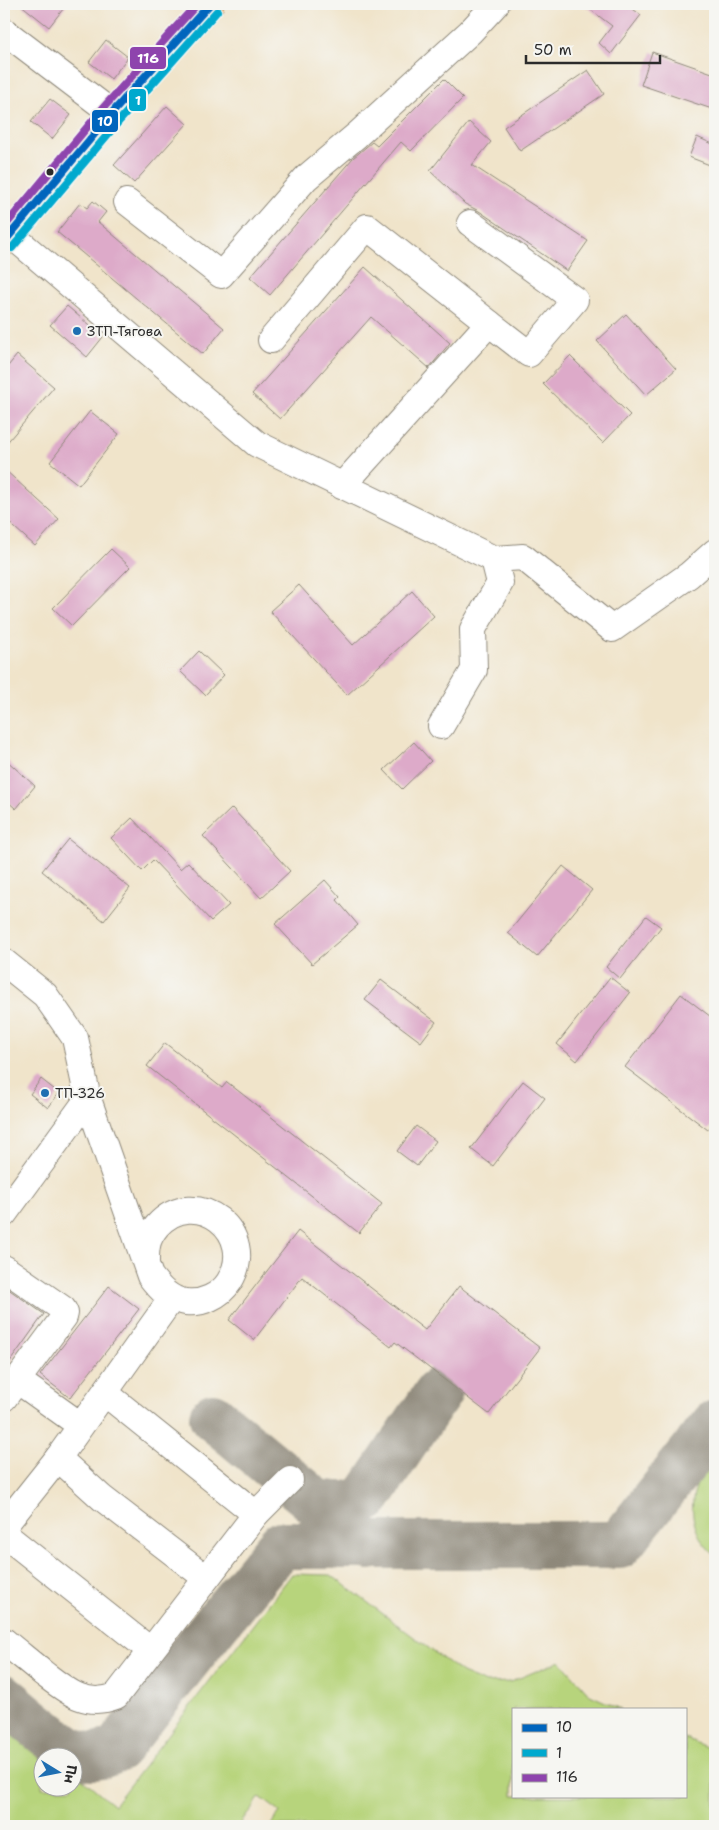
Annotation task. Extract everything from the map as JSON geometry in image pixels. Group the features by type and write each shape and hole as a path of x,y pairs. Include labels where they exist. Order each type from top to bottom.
{"main road":[{"path":"7,238 112,113 210,4"}],"street":[{"path":"127,202 221,276 306,178 357,135 470,32 496,4"},
{"path":"4,31 112,113"},
{"path":"271,340 367,227 529,354 575,300 470,223"},
{"path":"7,238 257,444 494,559 523,557 612,630 689,575 715,552"},
{"path":"342,486 489,323"},
{"path":"441,726 474,670 473,629 500,583 494,559"},
{"path":"4,962 45,995 75,1038 88,1099 150,1276 160,1289 172,1298 187,1302 202,1301 215,1296 227,1286 235,1274 238,1259 237,1244 230,1230 220,1219 207,1212 192,1210 176,1212 163,1220 152,1232 147,1246 146,1261"},
{"path":"4,1214 88,1099"},
{"path":"4,1268 64,1309 65,1313 64,1317 11,1389 80,1425"},
{"path":"4,1526 58,1458 172,1298"},
{"path":"105,1393 256,1514"},
{"path":"58,1458 102,1498 206,1578"},
{"path":"4,1641 69,1693 87,1700 105,1700 116,1696 256,1514 290,1480"},
{"path":"4,1534 150,1650"}],"green space":[{"path":"715,1458 715,1555 697,1532 694,1523 693,1504 698,1480"},
{"path":"292,1574 331,1575 462,1673 486,1683 510,1682 560,1661 590,1695 619,1708 512,1708 512,1798 686,1798 686,1738 715,1751 715,1826 270,1826 280,1812 260,1797 239,1826 4,1826 4,1715 45,1748 32,1748 32,1798 82,1798 82,1778 114,1805"}],"building":[{"path":"20,4 67,4 49,27"},
{"path":"583,4 626,4 641,15 611,54 599,43 612,26"},
{"path":"106,40 128,57 111,79 89,62"},
{"path":"652,52 715,74 715,110 641,85"},
{"path":"588,70 604,94 520,151 504,127"},
{"path":"444,79 463,98 411,151 401,142 270,295 250,277 353,158 372,142 377,146"},
{"path":"50,99 71,115 52,139 31,122"},
{"path":"167,106 187,124 134,183 114,165"},
{"path":"469,122 491,142 472,165 588,241 567,271 479,211 465,204 430,171"},
{"path":"697,137 715,145 715,167 689,157"},
{"path":"93,201 106,212 98,222 224,328 203,354 57,232 80,203 87,208"},
{"path":"365,267 450,343 429,368 371,317 280,419 252,394"},
{"name":"ЗТП-Тягова","path":"67,306 103,337 87,357 50,325"},
{"path":"626,314 676,369 646,395 597,341"},
{"path":"17,355 54,387 4,446 4,371"},
{"path":"570,356 630,415 603,443 543,384"},
{"path":"90,411 119,434 79,485 50,462"},
{"path":"4,469 59,519 35,546 4,518"},
{"path":"111,549 130,567 72,626 53,608"},
{"path":"299,585 353,645 412,591 434,616 347,695 270,611"},
{"path":"199,651 224,675 205,695 180,671"},
{"path":"414,742 431,761 402,789 384,770"},
{"path":"4,758 35,786 16,809 4,798"},
{"path":"232,808 290,871 261,898 203,836"},
{"path":"132,818 180,869 188,862 229,905 211,921 153,860 142,871 111,838"},
{"path":"68,839 130,888 104,921 42,871"},
{"path":"563,866 592,890 537,957 508,933"},
{"path":"325,880 340,897 337,900 358,925 312,964 275,924"},
{"path":"646,916 661,927 620,979 606,967"},
{"path":"610,977 630,993 577,1061 557,1044"},
{"path":"381,980 436,1022 421,1042 365,1000"},
{"path":"681,994 715,1020 715,1121 708,1130 625,1067"},
{"path":"165,1043 222,1088 227,1082 382,1204 359,1233 147,1066"},
{"name":"ТП-326","path":"41,1079 59,1093 48,1108 30,1094"},
{"path":"523,1081 545,1098 493,1166 471,1149"},
{"path":"416,1126 436,1141 417,1166 397,1151"},
{"path":"298,1231 425,1330 459,1286 540,1348 489,1414 395,1342 391,1347 302,1277 254,1340 229,1320"},
{"path":"4,1286 44,1314 4,1370"},
{"path":"109,1286 139,1309 70,1398 40,1375"}],"taxiway":[{"path":"317,1503 348,1505 367,1498 439,1391"},
{"path":"213,1417 369,1546"},
{"path":"4,1698 43,1731 75,1752 92,1756 117,1749 217,1622 281,1545 619,1545 715,1424"}],"transit line":[{"name":"116","path":"4,227 104,107 197,4"},
{"name":"10","path":"4,242 112,113 210,4"},
{"name":"1","path":"12,248 120,120 217,11"}],"place":[{"name":"ЗТП-Тягова","path":"77,331"},
{"name":"ТП-326","path":"45,1093"}]}
